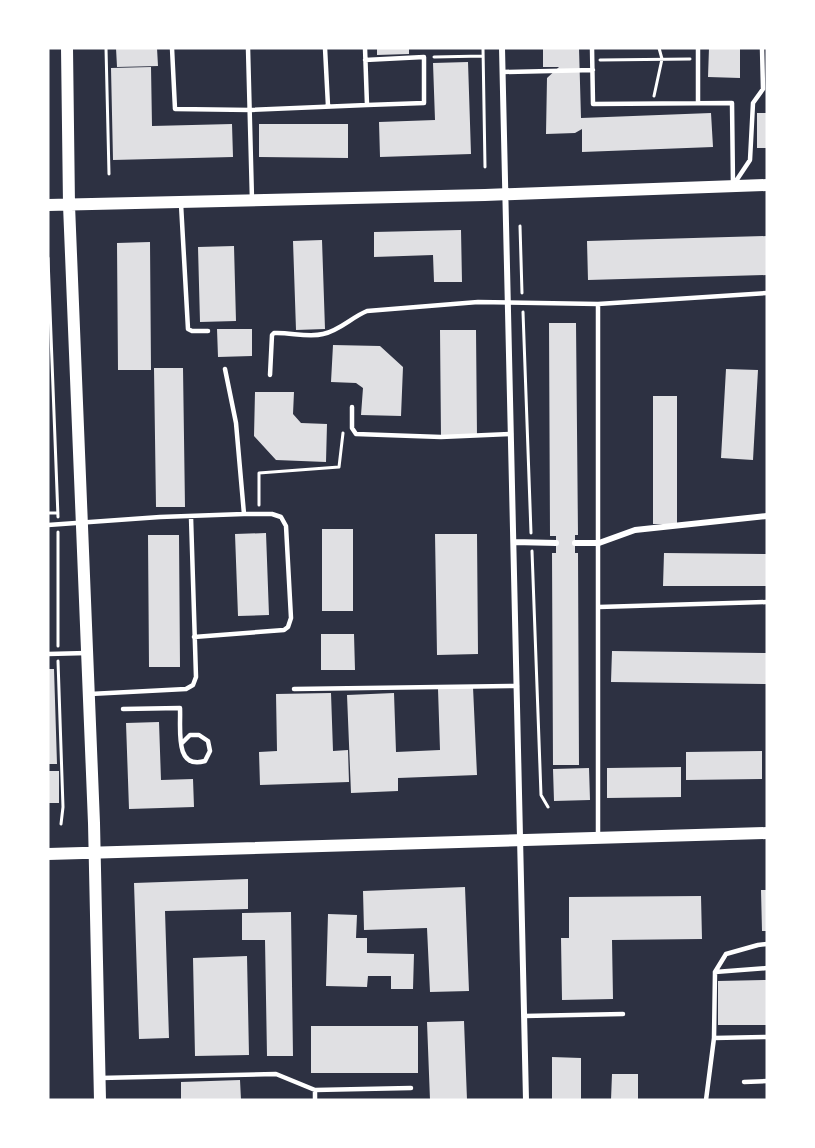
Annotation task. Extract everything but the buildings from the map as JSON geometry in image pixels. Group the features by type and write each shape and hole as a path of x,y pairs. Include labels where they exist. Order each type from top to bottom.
{"main road":[{"path":"67,48 69,205 89,694 100,1100"},
{"path":"48,205 505,195 767,184"},
{"path":"48,854 767,833"}],"street":[{"path":"502,48 526,1100"},
{"path":"575,543 599,543 635,530 767,516"},
{"path":"514,542 556,543"}],"lane":[{"path":"172,48 175,109 251,111 424,103 424,57 365,60"},
{"path":"248,48 252,200"},
{"path":"325,48 328,106"},
{"path":"365,48 367,105"},
{"path":"592,48 593,104 732,103 733,186"},
{"path":"698,48 698,103"},
{"path":"733,186 750,160 753,103 765,89 762,48"},
{"path":"503,72 593,70"},
{"path":"181,201 188,329 208,331"},
{"path":"270,375 272,335 274,333 323,335 367,311 467,303 598,304 767,293"},
{"path":"598,304 598,838"},
{"path":"225,369 236,423 244,514"},
{"path":"352,407 352,431 356,434 441,437 511,434"},
{"path":"48,525 244,514 281,517 285,526 291,618 288,627 284,630 194,637"},
{"path":"89,694 186,689 193,685 196,677 191,517"},
{"path":"599,607 767,602"},
{"path":"48,654 87,653"},
{"path":"294,689 517,686"},
{"path":"123,709 180,708 182,753 188,761 196,764 205,761 210,751 208,741 199,735 190,735 182,742"},
{"path":"706,1100 714,1038 715,972 726,954 767,944"},
{"path":"715,972 767,968"},
{"path":"524,1016 623,1014"},
{"path":"714,1038 767,1037"},
{"path":"100,1078 276,1074 315,1090 411,1088"},
{"path":"744,1082 767,1081"},
{"path":"315,1090 315,1100"}],"path":[{"path":"106,48 109,174"},
{"path":"483,48 485,166"},
{"path":"652,103 662,59 659,48"},
{"path":"424,57 483,56"},
{"path":"592,60 698,59"},
{"path":"520,226 541,795 548,807"},
{"path":"48,258 58,513 58,654 63,807 61,824"},
{"path":"48,396 53,395"},
{"path":"258,514 259,473 339,467 343,432 352,431"},
{"path":"48,513 58,513"}]}
